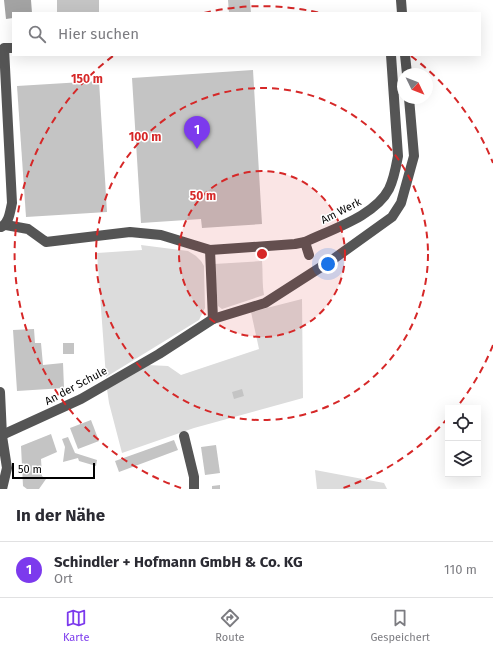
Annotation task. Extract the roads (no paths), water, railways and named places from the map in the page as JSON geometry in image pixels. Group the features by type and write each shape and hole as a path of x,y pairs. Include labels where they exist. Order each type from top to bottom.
{"street":[{"path":"401,0 402,12"},
{"path":"3,226 10,214 12,204 9,48"},
{"name":"Am Werk","path":"3,226 28,229 46,242 130,232 161,235 210,250 305,242 370,211 382,200 390,188 398,156 391,56"},
{"path":"405,56 406,68"},
{"path":"210,250 214,319 265,303 332,260 392,217 401,203 414,156 410,104"},
{"path":"305,242 309,255"},
{"name":"An der Schule","path":"1,436 81,399 159,354 214,319"},
{"path":"0,392 1,436 7,468 2,489"},
{"path":"184,436 194,477 194,489"}],"place":[{"name":"Schindler + Hofmann GmbH & Co. KG","path":"197,149"}]}
